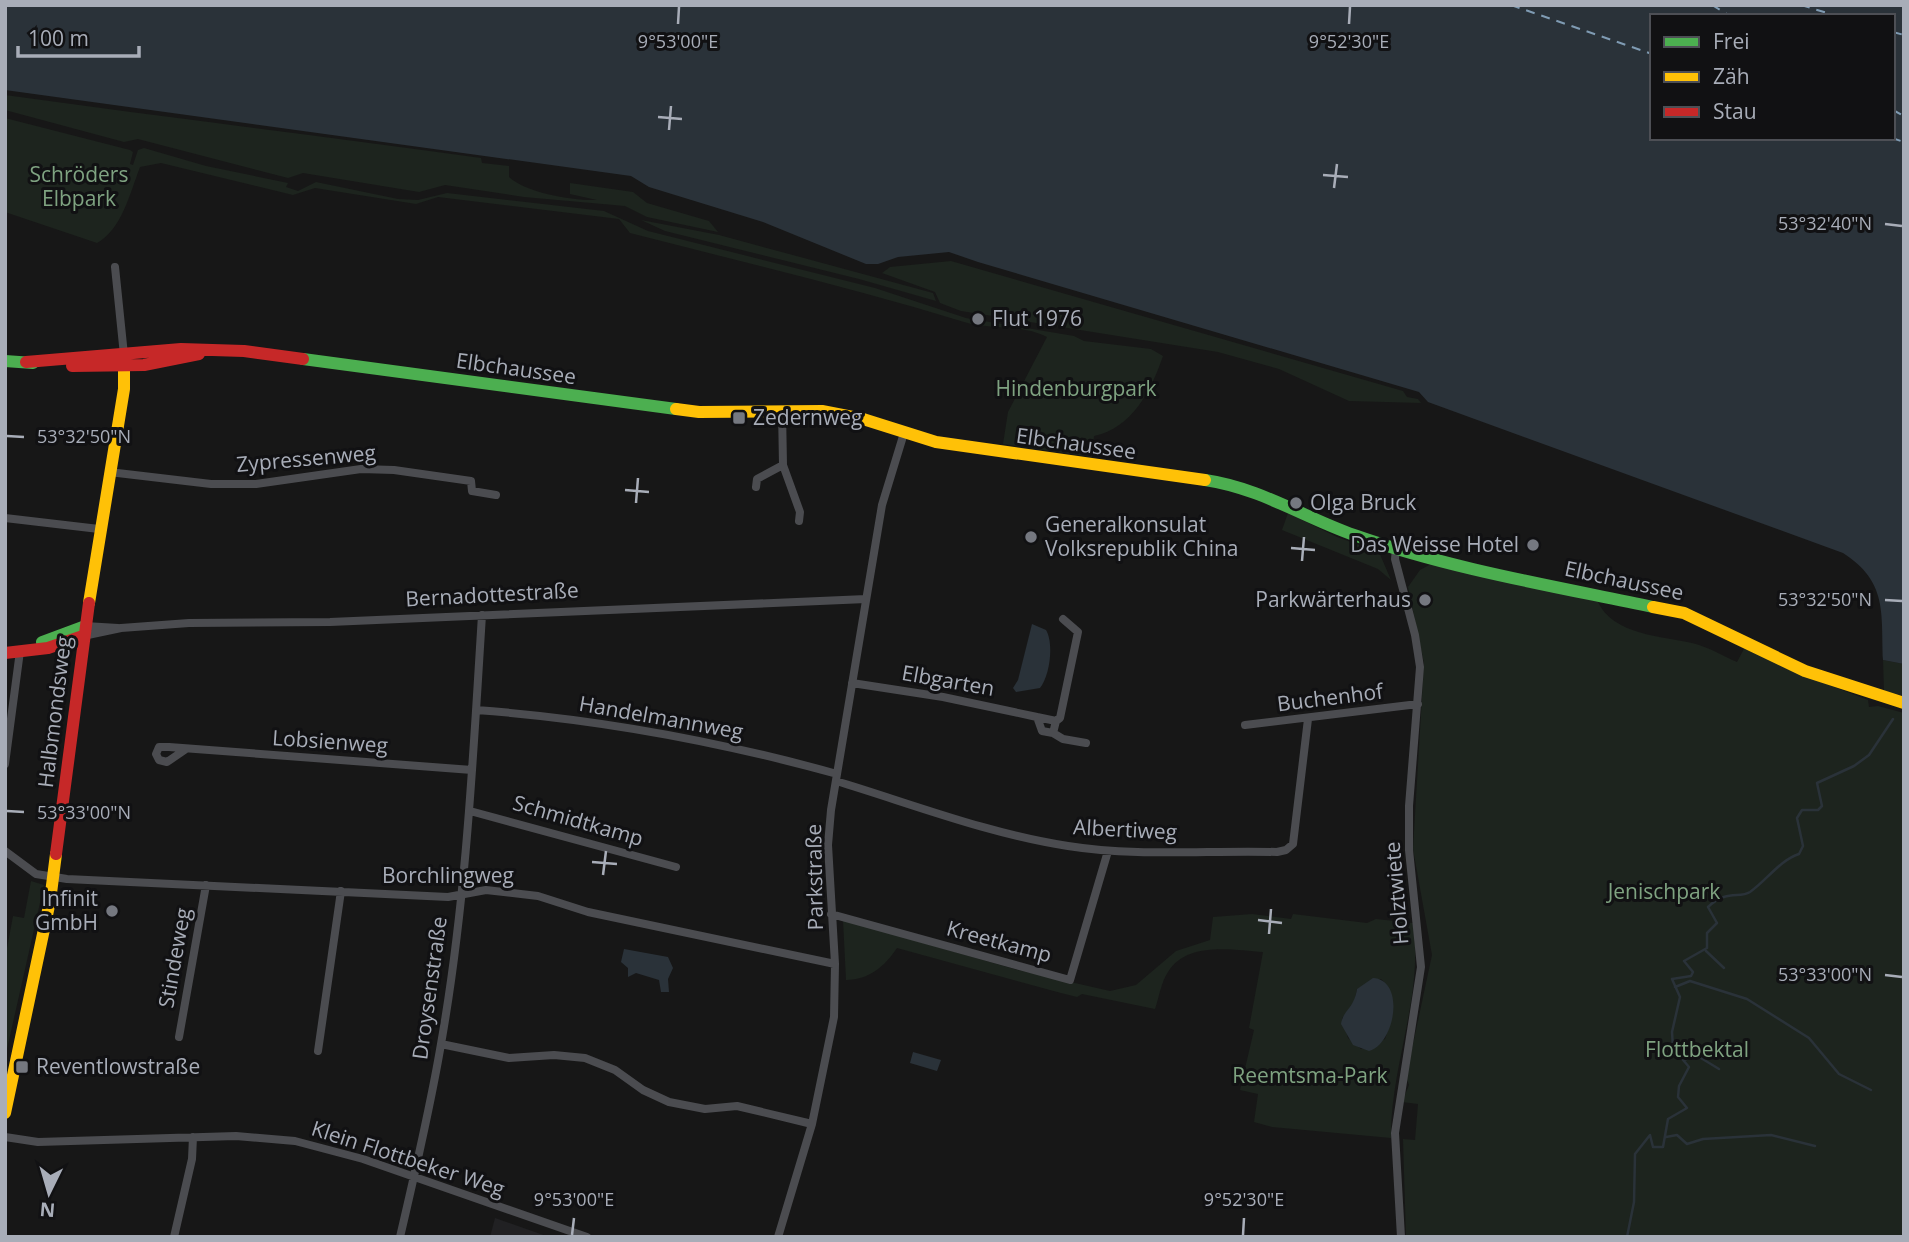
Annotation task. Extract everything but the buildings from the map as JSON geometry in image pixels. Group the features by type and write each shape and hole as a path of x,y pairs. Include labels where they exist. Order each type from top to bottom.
{"main road":[{"name":"Elbchaussee","path":"5,361 124,361 181,349 301,358 699,412 782,410 841,414 948,444 1231,485 1266,495 1352,534 1396,548 1493,574 1685,613 1795,667 1904,704"},
{"name":"Halbmondsweg","path":"5,1113 53,877 84,631 124,361"},
{"name":"Bernadottestraße","path":"5,653 84,631"}],"street":[{"path":"115,267 124,361"},
{"path":"782,410 783,465 800,512 799,521"},
{"name":"Parkstraße","path":"778,1237 812,1124 830,1047 835,964 828,845 836,778 886,488 904,433"},
{"path":"756,487 757,478 762,473 783,465"},
{"name":"Zypressenweg","path":"109,472 211,484 256,484 361,469 394,470 471,481 472,491 496,495"},
{"path":"5,518 99,529"},
{"name":"Holztwiete","path":"1396,548 1395,559 1418,657 1418,704 1411,751 1409,850 1421,967 1395,1133 1401,1237"},
{"name":"Bernadottestraße","path":"84,631 189,623 330,622 866,599"},
{"name":"Droysenstraße","path":"400,1237 441,1044 461,895 470,811 482,615"},
{"path":"1054,733 1056,721 1060,718 1078,632 1063,619"},
{"path":"5,764 20,651"},
{"name":"Elbgarten","path":"852,683 943,697 1056,721"},
{"name":"Buchenhof","path":"1245,725 1418,704"},
{"name":"Handelmannweg","path":"476,710 665,732 765,754 836,778"},
{"path":"1037,717 1042,731 1054,733 1063,739 1086,743"},
{"name":"Albertiweg","path":"836,778 1031,839 1108,851 1286,850 1293,844 1308,719"},
{"name":"Lobsienweg","path":"186,748 472,770"},
{"name":"Schmidtkamp","path":"470,811 676,867"},
{"path":"5,851 36,874 53,877"},
{"name":"Kreetkamp","path":"831,914 1070,980 1108,851"},
{"name":"Borchlingweg","path":"53,877 206,886 461,895 485,890 538,896 588,912 835,964"},
{"name":"Stindeweg","path":"179,1037 206,886"},
{"path":"318,1051 341,891"},
{"path":"441,1044 509,1058 554,1055 585,1058 606,1065 643,1090 669,1102 705,1110 737,1106 812,1124"},
{"name":"Klein Flottbeker Weg","path":"5,1137 38,1142 236,1136 295,1141 363,1159 587,1237"},
{"path":"174,1237 192,1159 193,1137"}],"shaded area":[{"path":"5,5 1904,5 1904,664 1883,660 1881,613 1875,587 1858,564 1843,553 1428,402 1419,392 949,252 898,257 878,264 866,264 763,222 649,187 631,176 5,90"},
{"path":"1032,624 1046,630 1050,643 1048,668 1040,688 1016,692 1013,688 1018,680"},
{"path":"624,949 668,957 673,968 668,979 669,992 661,992 659,980 636,973 628,977 628,968 621,962"},
{"path":"1373,978 1383,981 1390,989 1393,1013 1385,1037 1378,1046 1369,1051 1353,1045 1341,1024 1354,1001 1357,989"},
{"path":"913,1052 941,1060 937,1071 910,1063"},
{"path":"495,1218 549,1237 490,1237"}],"green space":[{"path":"5,95 481,158 482,163 509,166 509,177 538,192 597,200 570,194 570,183 633,192 647,203 709,221 718,232 647,217 625,206 524,197 445,185 419,192 303,173 288,178 138,139 124,142 5,110"},
{"path":"5,118 130,150 133,152 130,164 133,165 138,150 144,148 206,166 288,183 286,187 298,191 316,182 398,199 418,200 447,193 604,211 648,231 875,288 966,318 1074,336 1084,341 1151,349 1163,356 1153,382 1138,406 1119,425 1094,436 1092,457 1003,444 1008,412 1047,337 1037,333 964,322 630,233 619,219 438,197 416,204 315,188 293,195 161,163 140,167 119,220 106,237 97,243 5,212"},
{"path":"641,220 719,235 933,293 936,301 665,231"},
{"path":"951,261 1403,391 1407,397 1418,399 1421,403 1349,401 1279,369 1218,352 961,311 940,303 935,292 882,273 890,267"},
{"path":"1288,513 1337,537 1379,552 1391,580 1378,569 1282,530"},
{"name":"Jenischpark","path":"1431,564 1597,600 1604,612 1626,628 1696,644 1737,662 1745,647 1790,670 1868,700 1869,707 1878,706 1904,713 1904,1237 1406,1237 1403,1139 1415,1140 1418,1104 1402,1102 1409,1085 1406,1077 1432,955 1413,849 1424,663 1408,587 1420,570"},
{"path":"1883,660 1904,664 1904,696 1884,691"},
{"path":"31,881 44,885 5,1058 5,959 13,916 24,918"},
{"name":"Reemtsma-Park","path":"1252,914 1291,919 1293,914 1367,923 1376,919 1413,923 1414,977 1392,1111 1391,1138 1272,1127 1254,1122 1258,1094 1240,1090 1254,1030 1249,1028 1263,952 1225,949 1187,956 1176,962 1168,972 1155,1009 1082,994 1077,997 897,948 876,971 862,978 846,980 843,920 1018,970 1110,991 1136,985 1176,951 1210,940 1213,917","holes":["1381,979 1387,985 1392,1008 1385,1039 1361,1049 1348,1038 1342,1018 1353,1007 1357,989"]}],"waterway":[{"path":"1627,1237 1634,1202 1635,1154 1650,1135 1653,1147 1663,1147 1668,1119 1687,1108 1678,1097 1679,1086 1689,1067 1673,1048 1672,1032 1680,997 1672,979 1691,976 1693,972 1684,961 1707,948 1707,933 1717,923 1708,907 1721,898 1750,892 1786,861 1799,854 1803,846 1797,818 1802,810 1818,810 1822,806 1817,783 1854,766 1869,755 1893,719"},
{"path":"1706,951 1724,968"},
{"path":"1675,987 1690,981 1747,999 1809,1038 1839,1074 1871,1090"},
{"path":"1684,1060 1696,1055 1719,1069"},
{"path":"1666,1137 1677,1135 1687,1144 1703,1139 1771,1135 1815,1146"}],"ferry route":[{"path":"1511,5 1650,53"},
{"path":"1712,5 1727,14"},
{"path":"1801,5 1830,14"},
{"path":"1895,33 1904,35"},
{"path":"1895,111 1904,116"},
{"path":"1895,139 1904,142"}],"traffic: fast":[{"path":"303,359 676,409"},
{"path":"5,361 33,363"},
{"path":"1205,480 1244,489 1335,528 1428,558 1653,607"},
{"path":"42,642 85,626"}],"traffic: slow":[{"path":"89,603 124,389 124,355"},
{"path":"676,409 699,412 822,411 863,419 936,442 1205,480"},
{"path":"1653,607 1684,613 1805,671 1904,703"},
{"path":"5,1113 50,901 56,854"}],"traffic: jam":[{"path":"26,362 181,349 244,351 303,359"},
{"path":"72,366 144,365 199,354"},
{"path":"56,854 89,603"},
{"path":"5,653 48,648 83,636"}],"place":[{"name":"Flut 1976","path":"978,319"},
{"name":"Zedernweg","path":"739,418"},
{"name":"Olga Bruck","path":"1296,503"},
{"name":"Generalkonsulat Volksrepublik China","path":"1031,537"},
{"name":"Das Weisse Hotel","path":"1533,545"},
{"name":"Parkwärterhaus","path":"1425,600"},
{"name":"Infinit GmbH","path":"112,911"},
{"name":"Reventlowstraße","path":"22,1067"}],"park label":[{"name":"Schröders Elbpark","path":"79,187"},
{"name":"Hindenburgpark","path":"1076,389"},
{"name":"Flottbektal","path":"1697,1050"}]}
